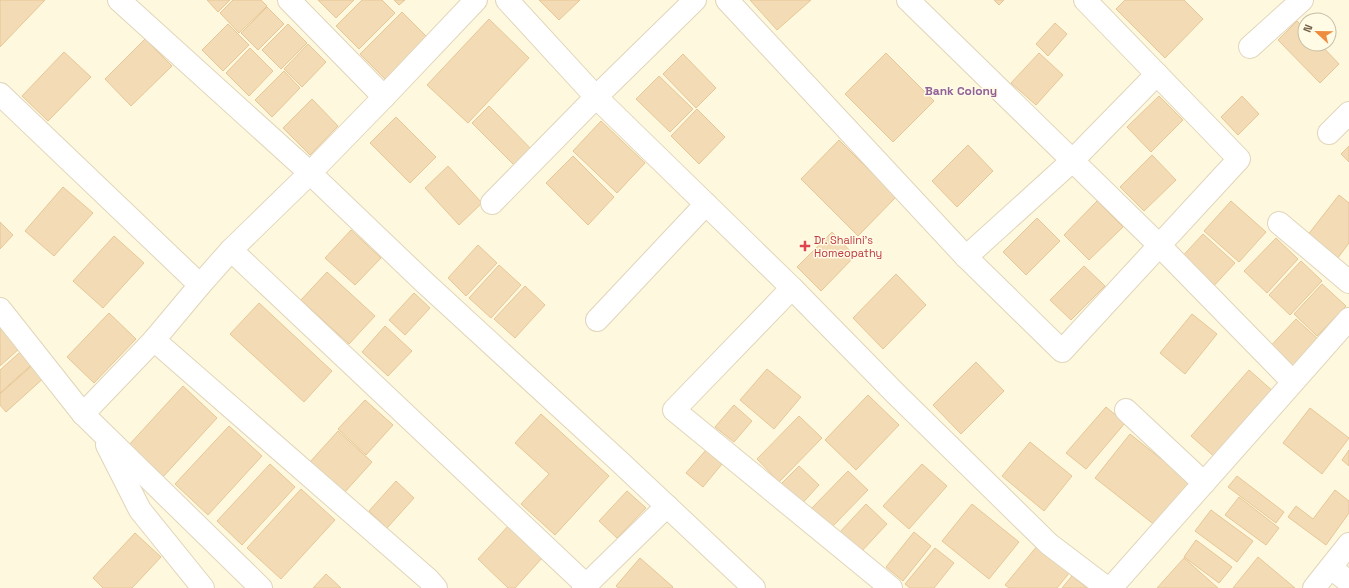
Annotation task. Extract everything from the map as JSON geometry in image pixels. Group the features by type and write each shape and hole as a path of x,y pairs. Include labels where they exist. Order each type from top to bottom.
{"street":[{"path":"119,0 310,173 423,281 754,588"},
{"path":"289,0 384,97"},
{"path":"90,421 154,340 231,250 310,173 476,0"},
{"path":"507,0 596,97 792,288 895,393 1049,544 1108,588"},
{"path":"492,203 596,97 695,0"},
{"path":"727,0 966,257 1062,351 1240,159 1085,0"},
{"path":"908,0 1160,246 1293,382"},
{"path":"1250,47 1302,0"},
{"path":"966,257 1072,161 1158,74"},
{"path":"0,94 200,285"},
{"path":"1329,133 1349,113"},
{"path":"597,320 706,204"},
{"path":"1279,223 1349,282"},
{"path":"231,250 584,586 666,506"},
{"path":"792,288 674,410 891,588"},
{"path":"0,309 90,421 261,588"},
{"path":"1111,588 1349,319"},
{"path":"154,340 422,573 436,588"},
{"path":"1126,410 1204,483"},
{"path":"90,421 140,510 203,588"},
{"path":"1314,588 1349,544"},
{"path":"1331,568 1349,582"}],"building":[{"path":"0,0 45,0 0,47"},
{"path":"207,0 230,0 218,12"},
{"path":"233,0 261,0 267,6 239,33 220,13"},
{"path":"318,0 354,0 336,18"},
{"path":"362,0 382,0 395,13 359,49 336,26"},
{"path":"394,0 405,0 399,5"},
{"path":"539,0 580,0 559,20"},
{"path":"750,0 811,0 777,30"},
{"path":"994,0 1004,0 999,5"},
{"path":"1125,0 1184,0 1203,19 1165,58 1116,9"},
{"path":"267,7 284,24 258,50 241,33"},
{"path":"402,12 430,40 388,82 360,54"},
{"path":"489,19 529,58 468,123 427,85"},
{"path":"1297,21 1297,52 1328,52 1339,64 1320,83 1278,40"},
{"path":"1055,23 1067,34 1048,56 1036,44"},
{"path":"228,24 249,45 223,71 202,50"},
{"path":"288,24 307,43 281,69 262,50"},
{"path":"145,39 172,66 131,106 105,79"},
{"path":"308,44 326,62 302,87 284,69"},
{"path":"250,48 273,71 249,96 226,73"},
{"path":"64,52 91,77 48,121 22,96"},
{"path":"886,53 934,101 893,142 845,94"},
{"path":"1039,53 1063,75 1036,105 1011,83"},
{"path":"683,54 716,88 696,108 663,74"},
{"path":"284,71 300,88 272,117 255,100"},
{"path":"659,76 693,109 670,132 636,99"},
{"path":"1159,96 1183,120 1151,152 1127,127"},
{"path":"1242,96 1259,114 1238,135 1221,117"},
{"path":"312,99 338,126 310,155 283,128"},
{"path":"489,106 536,154 519,170 472,123"},
{"path":"697,109 725,137 699,164 671,136"},
{"path":"396,117 436,157 410,183 370,143"},
{"path":"601,121 645,163 617,193 573,151"},
{"path":"839,140 896,197 858,236 801,179"},
{"path":"968,145 993,171 957,207 932,181"},
{"path":"1349,146 1349,162 1341,154"},
{"path":"1152,155 1176,180 1144,211 1120,187"},
{"path":"573,156 614,197 588,225 546,183"},
{"path":"448,166 482,203 459,225 425,188"},
{"path":"63,187 93,213 54,256 25,231"},
{"path":"1339,195 1349,203 1349,243 1337,259 1307,236"},
{"path":"1097,201 1123,227 1089,260 1064,235"},
{"path":"1231,201 1266,232 1239,262 1204,231"},
{"path":"1037,218 1060,241 1026,275 1003,252"},
{"path":"0,222 13,235 0,249"},
{"path":"351,230 381,258 355,285 325,258"},
{"path":"832,232 855,256 821,291 797,267"},
{"path":"1203,234 1235,263 1210,290 1178,261"},
{"path":"114,236 144,263 103,308 73,281"},
{"path":"1276,238 1298,259 1267,293 1244,271"},
{"path":"478,245 497,263 466,296 448,278"},
{"path":"1301,261 1322,281 1290,315 1269,295"},
{"path":"499,265 521,285 491,318 469,298"},
{"path":"1084,266 1105,286 1071,320 1050,300"},
{"path":"327,272 375,316 349,344 301,300"},
{"path":"896,274 926,305 883,349 853,318"},
{"path":"1322,284 1346,306 1317,336 1294,314"},
{"path":"525,286 545,305 515,338 494,319"},
{"path":"414,293 430,308 405,335 389,320"},
{"path":"259,303 332,371 304,402 230,334"},
{"path":"109,313 136,339 94,383 67,357"},
{"path":"1192,314 1217,334 1185,374 1160,353"},
{"path":"1296,319 1319,340 1289,373 1265,352"},
{"path":"0,326 20,348 0,366"},
{"path":"385,326 412,351 388,376 362,352"},
{"path":"28,345 39,358 0,393 0,370"},
{"path":"36,362 47,375 6,412 0,405 0,394"},
{"path":"976,362 1004,391 961,434 933,405"},
{"path":"767,369 801,397 774,429 740,400"},
{"path":"1249,370 1275,393 1217,459 1191,436"},
{"path":"183,386 217,418 162,478 128,446"},
{"path":"868,395 899,425 856,470 825,440"},
{"path":"365,400 393,425 366,455 338,429"},
{"path":"734,405 752,421 734,442 715,427"},
{"path":"1106,407 1125,423 1086,469 1066,453"},
{"path":"1310,408 1349,438 1322,474 1283,443"},
{"path":"541,414 609,476 555,535 521,504 549,474 515,443"},
{"path":"799,416 822,438 779,482 757,459"},
{"path":"229,426 262,456 208,515 175,484"},
{"path":"338,431 372,462 344,493 310,462"},
{"path":"1130,434 1190,482 1156,526 1095,478"},
{"path":"1030,442 1072,476 1044,511 1002,476"},
{"path":"706,450 722,464 703,487 686,473"},
{"path":"1349,450 1349,466 1342,460"},
{"path":"270,464 295,487 242,545 217,521"},
{"path":"922,464 947,486 909,529 883,506"},
{"path":"799,466 819,485 798,508 777,488"},
{"path":"848,471 868,490 831,528 811,509"},
{"path":"1237,476 1284,512 1276,523 1228,487"},
{"path":"396,481 414,498 387,528 369,511"},
{"path":"301,489 335,520 281,579 247,548"},
{"path":"1335,490 1349,501 1349,513 1326,545 1288,517 1296,506 1313,519"},
{"path":"627,491 646,508 617,538 599,521"},
{"path":"1239,497 1279,528 1266,545 1225,515"},
{"path":"866,504 887,524 860,553 839,533"},
{"path":"972,504 1019,542 989,579 942,541"},
{"path":"1211,510 1253,541 1237,562 1195,531"},
{"path":"509,525 543,557 515,588 508,588 478,559"},
{"path":"914,532 931,546 903,581 886,567"},
{"path":"135,533 161,557 132,588 103,588 93,578"},
{"path":"1196,540 1232,567 1219,583 1184,557"},
{"path":"1038,545 1070,572 1057,588 1009,588 1005,585"},
{"path":"935,548 954,563 934,588 910,588 905,584"},
{"path":"1258,557 1295,588 1233,588"},
{"path":"640,558 673,587 618,588 616,586"},
{"path":"1184,558 1218,588 1157,588"},
{"path":"326,574 341,588 313,588"},
{"path":"1072,576 1087,588 1062,588"}],"place":[{"name":"Dr. Shalini's Homeopathy","path":"805,246"}],"district":[{"name":"Bank Colony","path":"961,91"}]}
